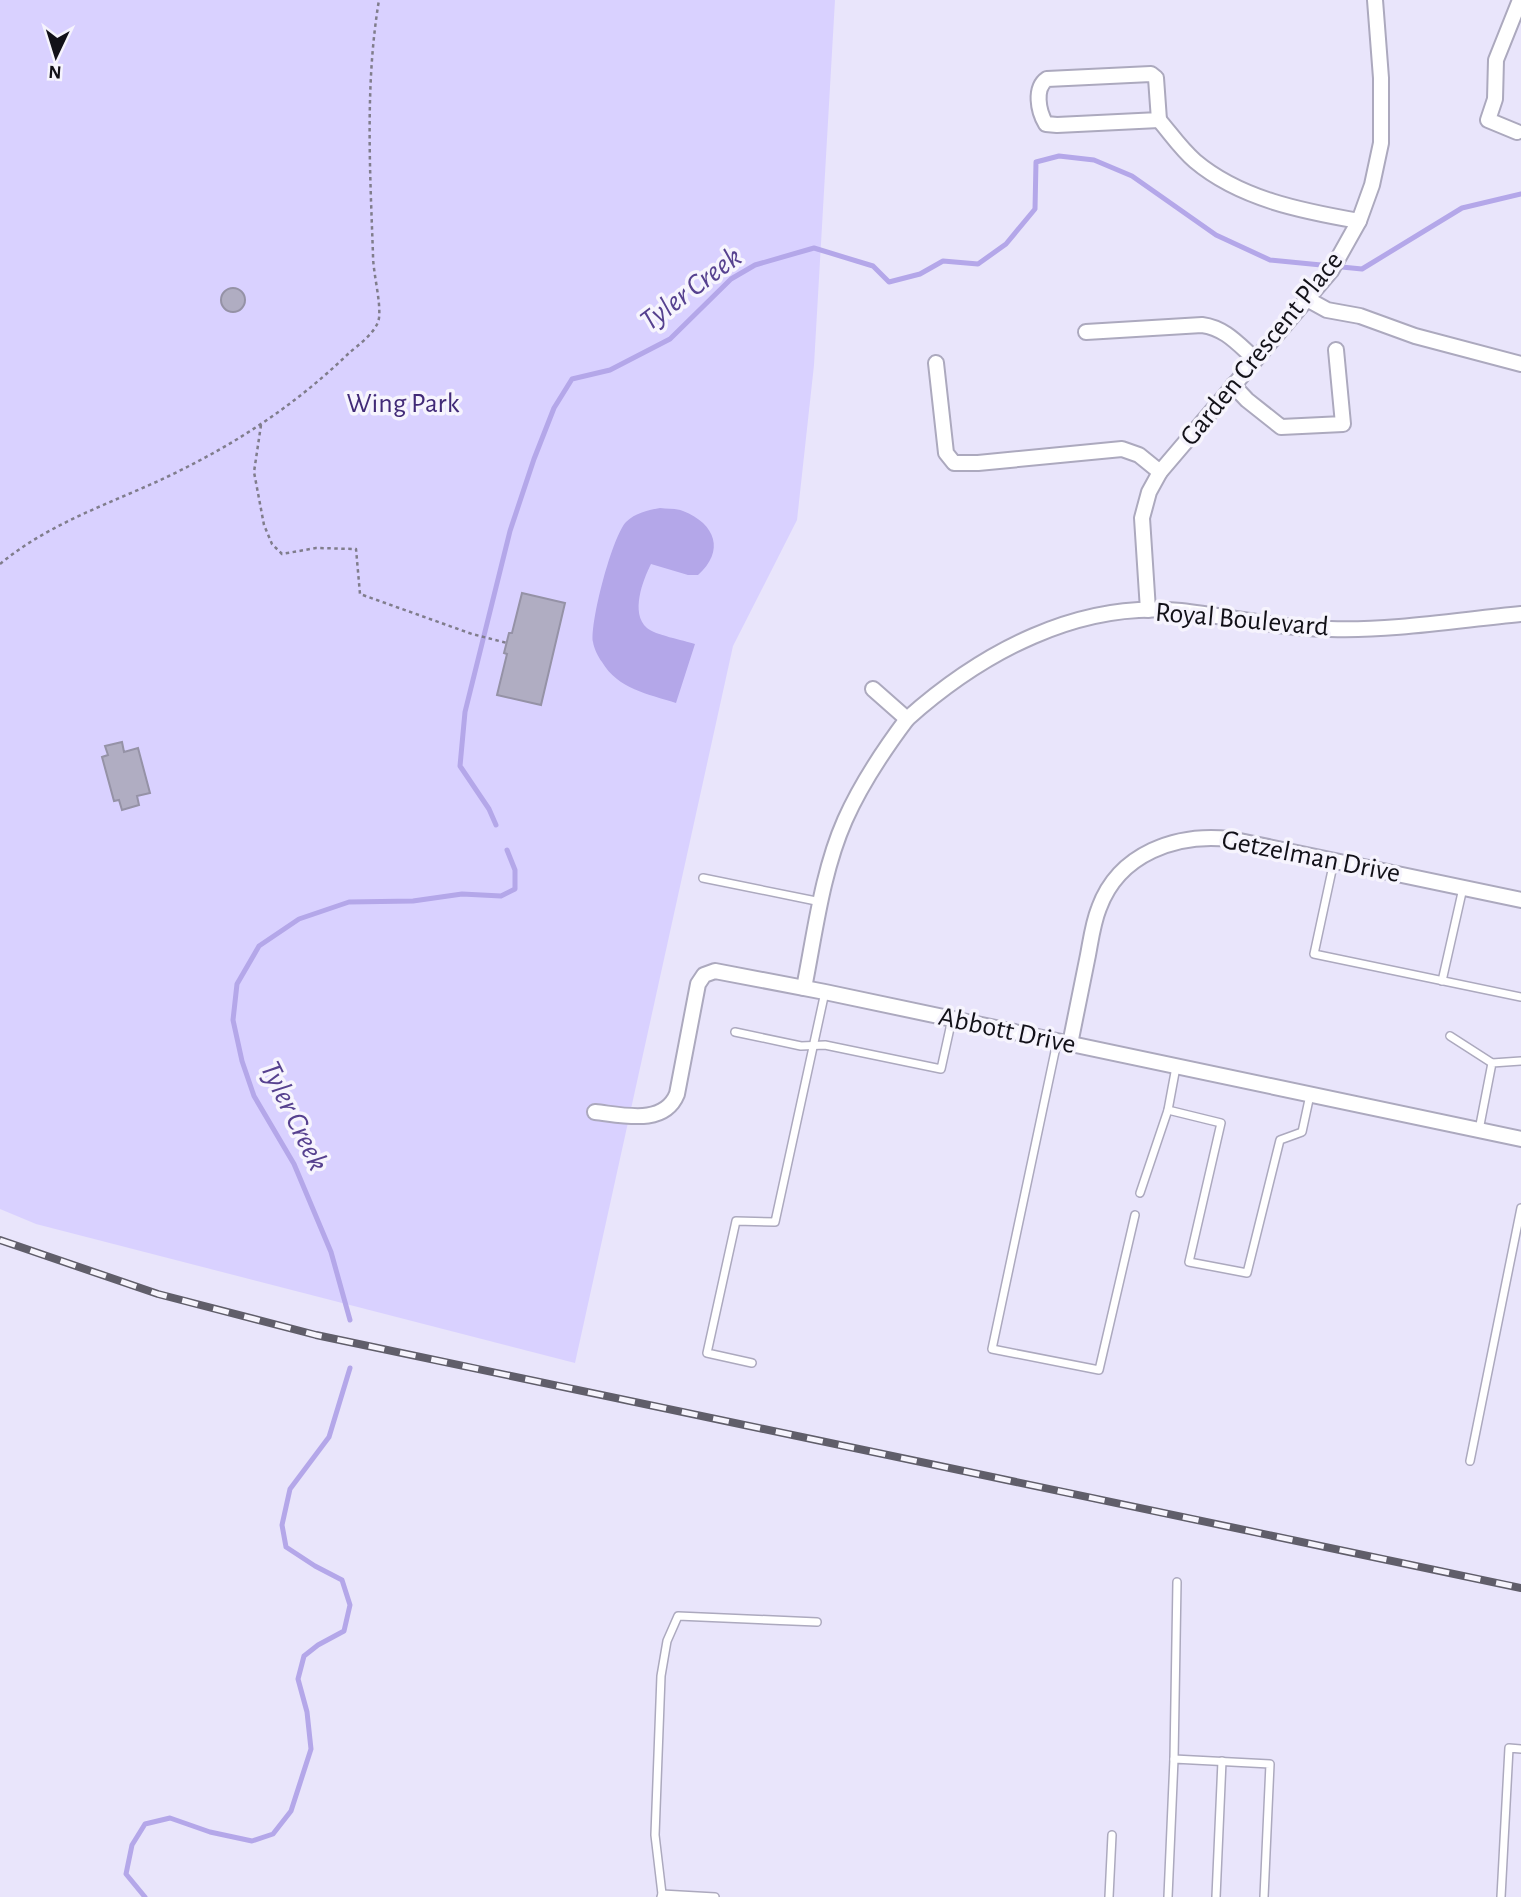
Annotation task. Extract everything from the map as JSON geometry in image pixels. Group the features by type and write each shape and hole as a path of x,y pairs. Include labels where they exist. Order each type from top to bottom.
{"street":[{"name":"Garden Crescent Place","path":"1148,610 1142,518 1149,492 1160,471 1331,271 1359,221 1372,185 1383,124 1375,0"},
{"path":"1517,132 1488,120 1495,99 1496,60 1520,0"},
{"path":"1160,120 1046,124 1042,117 1038,90 1040,84 1047,79 1151,74 1156,78 1160,120 1195,161 1243,191 1271,201 1359,221"},
{"path":"1311,295 1327,310 1360,316 1415,336 1521,364"},
{"path":"1086,332 1214,326 1255,359"},
{"path":"1233,386 1281,427 1343,424 1336,350"},
{"path":"936,363 946,453 954,463 1122,449 1139,455 1160,471"},
{"name":"Royal Boulevard","path":"804,988 835,845 844,821 870,772 906,719 968,670 1006,648 1046,630 1080,620 1148,610 1181,611 1261,624 1331,629 1368,629 1521,614"},
{"path":"873,689 906,719"},
{"name":"Getzelman Drive","path":"1063,1043 1098,909 1113,882 1139,857 1169,843 1210,837 1334,860 1521,901"},
{"name":"Abbott Drive","path":"595,1112 650,1115 660,1113 671,1105 677,1094 696,990 704,975 715,971 1521,1139"}],"lane":[{"path":"1334,860 1314,954 1521,997"},
{"path":"703,878 821,903"},
{"path":"1442,981 1463,888"},
{"path":"752,1363 707,1353 736,1221 775,1222 825,992"},
{"path":"735,1032 813,1046 825,1045 941,1069 952,1020"},
{"path":"1450,1036 1492,1063 1521,1061"},
{"path":"1063,1043 992,1349 1099,1370 1135,1215"},
{"path":"1478,1130 1492,1063"},
{"path":"1140,1193 1168,1110 1176,1067"},
{"path":"1168,1110 1221,1123 1189,1262 1247,1273 1280,1140 1302,1132 1310,1095"},
{"path":"1471,1461 1521,1208"},
{"path":"1168,1897 1177,1582"},
{"path":"715,1897 662,1896 655,1835 661,1676 667,1641 678,1616 817,1622"},
{"path":"1501,1897 1509,1748 1521,1749"},
{"path":"1174,1759 1270,1764 1264,1897"},
{"path":"1216,1897 1222,1761"},
{"path":"1109,1897 1112,1835"}],"path":[{"path":"0,564 37,536 168,476 261,425 314,387 372,331 379,318 373,259 370,125 372,43 379,0"},
{"path":"261,425 254,472 264,525 272,544 282,554 316,548 356,549 360,594 472,634 505,642"}],"green space":[{"name":"Wing Park","path":"0,0 835,0 814,365 797,520 733,646 575,1363 36,1224 0,1209"}],"shaded area":[{"path":"660,508 680,510 694,516 709,531 714,548 712,557 698,575 688,575 651,564 642,587 639,614 647,628 695,644 676,703 634,689 616,679 601,660 593,642 603,580 620,531 633,516"}],"building":[{"path":"233,288 242,291 245,300 242,309 233,312 224,309 221,300 224,291"},
{"path":"522,593 565,603 541,705 497,695 507,654 504,653"},
{"path":"122,742 124,752 138,748 150,793 137,796 139,805 122,810 119,800 114,801 102,757 108,755 105,746"}],"waterway":[{"name":"Tyler Creek","path":"496,825 489,809 460,766 465,712 510,531 554,408 572,379 610,370 670,339 731,279 755,265 814,248 873,266 889,282 920,274 943,261 978,264 1006,244 1035,209 1036,162 1059,156 1094,160 1132,176 1216,235 1270,260 1362,269 1462,208 1521,194"},
{"name":"Tyler Creek","path":"350,1320 331,1252 294,1164 254,1096 242,1061 233,1020 237,984 259,946 299,919 349,902 413,901 462,894 501,896 515,889 515,870 507,850"},
{"name":"Tyler Creek","path":"145,1897 126,1874 132,1845 145,1824 170,1818 210,1832 252,1841 273,1834 291,1811 311,1749 307,1712 298,1679 304,1656 344,1631 350,1605 342,1580 286,1547 282,1525 290,1489 329,1437 350,1368"}],"railway":[{"path":"0,1240 158,1294 316,1335 1521,1588"}]}
